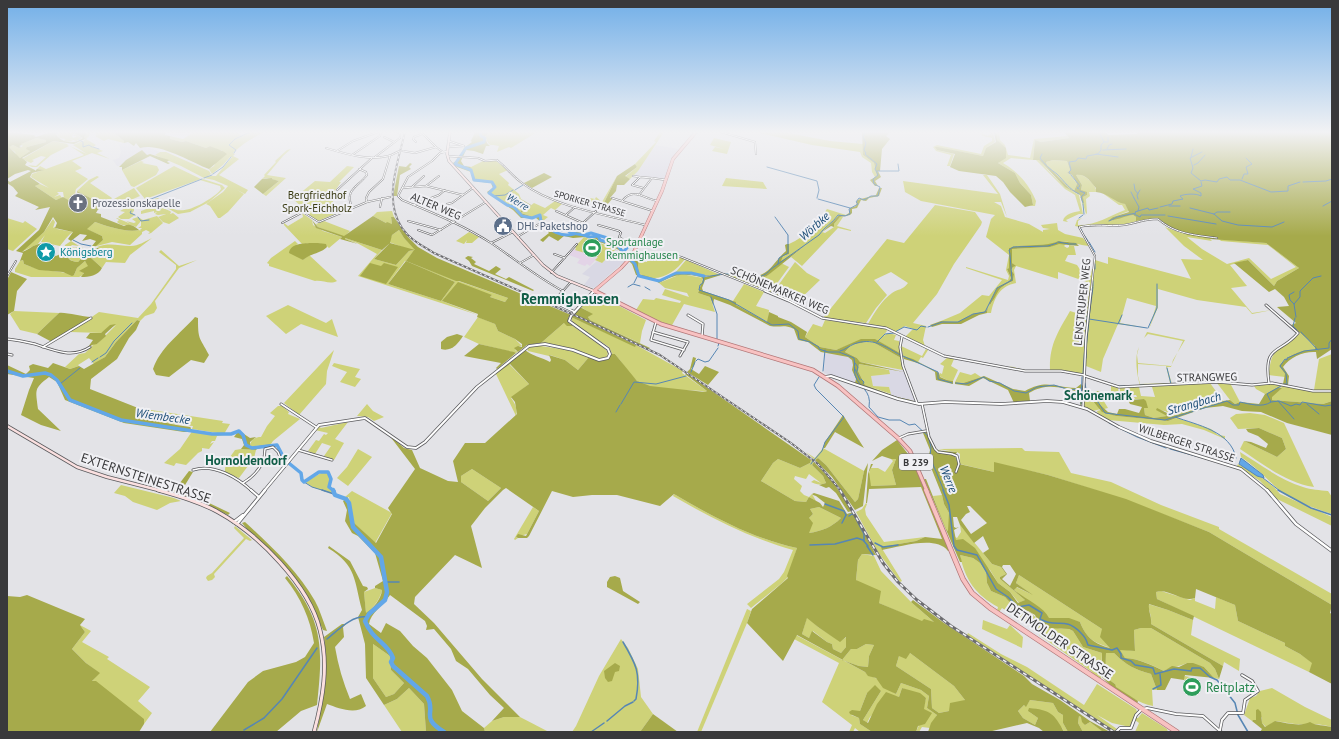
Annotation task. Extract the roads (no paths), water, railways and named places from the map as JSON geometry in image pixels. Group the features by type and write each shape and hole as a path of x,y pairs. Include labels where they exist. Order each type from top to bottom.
{"main road":[{"path":"454,166 551,273 596,292 632,255 671,166"},
{"path":"600,287 600,292 609,298"},
{"name":"B 239","path":"596,292 656,322 686,332 746,348 816,372 849,395 898,438"},
{"name":"EXTERNSTEINESTRASSE","path":"7,426 51,454 78,467 113,479 172,494 205,505 235,523 264,547 308,598 322,631 325,664 322,698 314,732"},
{"name":"DETMOLDER STRASSE","path":"898,438 914,458 965,583 972,593 984,604 1177,732"}],"street":[{"path":"337,190 343,182 362,166"},
{"path":"367,202 366,198 369,192 383,179 387,166"},
{"name":"ALTER WEG","path":"423,166 408,176 398,196 402,200 454,221 491,243 541,279 563,291"},
{"name":"SPORKER STRASSE","path":"505,166 522,183 538,193 575,206 646,225"},
{"path":"352,207 349,201 351,191 367,175 366,172 359,169"},
{"path":"411,187 424,176"},
{"path":"426,186 439,176"},
{"path":"634,176 666,180"},
{"path":"640,177 632,185 644,188"},
{"path":"639,195 652,178"},
{"path":"402,188 426,186 463,195"},
{"path":"447,204 452,203 473,188"},
{"path":"413,205 439,195 445,190"},
{"path":"622,201 629,194 639,195 647,199 657,201"},
{"path":"394,197 398,196"},
{"path":"282,224 302,212 319,222 352,207 390,197"},
{"path":"380,207 382,198"},
{"path":"612,198 653,210"},
{"path":"418,230 431,236 486,202"},
{"path":"566,215 575,206"},
{"path":"556,211 582,223 596,211"},
{"name":"LENSTRUPER WEG","path":"1083,407 1086,337 1095,256 1078,228 1086,225 1123,225 1145,219 1158,219 1166,226 1183,233 1217,238"},
{"path":"408,221 441,230"},
{"path":"517,237 539,224"},
{"path":"598,225 619,231 621,233 620,238 638,243"},
{"path":"491,243 513,232"},
{"path":"551,273 577,244"},
{"path":"554,254 565,258"},
{"path":"520,263 534,255"},
{"name":"SCHÖNEMARKER WEG","path":"632,255 672,255 694,262 720,274 789,301 822,318 881,327 938,354 949,357 1025,371 1061,371 1084,376"},
{"path":"7,276 16,261"},
{"path":"554,302 571,282"},
{"path":"235,523 290,461 316,427 324,424 365,418 407,447 418,447 425,442 477,387 529,346 545,344 570,349 599,360 608,358 610,354 608,349 570,322 570,318 575,312 589,296 596,292"},
{"path":"544,297 575,312"},
{"path":"1266,305 1298,333 1290,341 1277,348 1270,358 1268,365 1269,383"},
{"path":"688,315 702,324 702,336"},
{"path":"43,347 91,318"},
{"path":"656,322 651,340 684,350"},
{"path":"653,332 688,342 680,356"},
{"path":"902,337 900,347 904,369 908,381 916,396 917,403"},
{"path":"7,339 27,342 54,351 76,352 85,351 90,347"},
{"path":"7,354 12,355"},
{"name":"WILBERGER STRASSE","path":"825,377 831,376 898,399 922,404 941,402 1007,404 1045,401 1063,402 1083,407 1119,427 1154,442 1241,469 1263,486 1296,524 1332,550"},
{"name":"STRANGWEG","path":"1084,376 1119,386 1218,382 1252,385 1269,383 1313,390 1332,391"},
{"path":"281,404 316,427"},
{"path":"922,404 924,432 936,451 952,453 957,457 958,464 956,472"},
{"path":"898,438 908,434 924,432"},
{"path":"243,483 252,478 262,466 265,459 265,450 268,447 273,447 276,450 285,466"},
{"path":"298,450 332,460"},
{"path":"193,470 196,468 210,469 237,478 249,490 259,496"},
{"path":"1220,731 1222,720 1228,713 1240,713 1244,711 1247,699 1258,691 1252,681 1242,675"},
{"path":"1116,732 1120,728 1131,728 1136,715 1142,709 1147,708 1178,714 1203,716 1220,731"}],"water":[{"path":"1241,458 1263,475 1264,478 1257,476 1239,464"}],"waterway":[{"path":"213,174 223,166"},
{"name":"Werre","path":"462,166 471,170 474,180 492,182 495,187 489,193 507,205 514,207 522,216 532,218 540,215 541,222 548,228 560,234 574,234"},
{"name":"Wörbke","path":"825,351 819,349 819,347 810,342 799,339 798,331 789,324 772,325 729,300 699,290 700,285 703,283 704,276 732,274 756,277 766,274 819,235 838,215 845,216 850,214 849,209 858,204 856,202 859,198 864,200 871,196 878,196 880,187 874,184 873,179 878,175 875,169 876,166"},
{"path":"877,171 899,171 898,166"},
{"path":"1047,166 1070,188 1079,194"},
{"path":"1070,166 1070,174"},
{"path":"1193,166 1191,173 1201,181 1205,180 1217,182 1219,179 1227,177 1230,180 1240,180 1271,192 1288,191 1288,186 1300,182"},
{"path":"1242,179 1244,174 1248,174 1247,166"},
{"path":"767,167 817,181 819,190 817,198"},
{"path":"204,178 212,175"},
{"path":"1071,175 1080,186 1077,188 1079,189"},
{"path":"146,201 202,179"},
{"path":"1303,182 1326,181 1332,179"},
{"path":"1160,207 1172,204 1173,201 1183,199 1180,196 1182,195 1193,194 1201,196 1201,193 1193,189 1202,186 1201,182"},
{"path":"1134,184 1135,190 1138,194"},
{"path":"515,190 523,185"},
{"path":"493,196 505,195 513,190"},
{"path":"1138,194 1140,190"},
{"path":"1080,191 1085,193 1081,197 1083,203"},
{"path":"1131,192 1139,207 1138,211"},
{"path":"1138,194 1138,199"},
{"path":"818,199 850,208"},
{"path":"128,207 133,202 144,201"},
{"path":"1323,206 1332,201"},
{"path":"1083,204 1084,214"},
{"path":"1169,206 1180,206"},
{"path":"1138,211 1148,208 1149,210 1158,208"},
{"path":"1190,208 1214,214"},
{"path":"131,211 130,213 135,215"},
{"path":"1109,221 1117,217 1136,213 1135,212 1138,211"},
{"path":"1214,214 1217,212 1230,212"},
{"path":"1134,214 1140,217 1141,215 1165,215"},
{"path":"1214,214 1222,221 1238,225 1272,227 1284,222"},
{"path":"1079,218 1083,215"},
{"path":"1168,216 1216,224"},
{"path":"138,217 141,221 149,220"},
{"path":"775,217 788,235 788,253 779,258 778,264"},
{"name":"Werre","path":"547,227 558,226 562,230 566,229 571,233 584,235"},
{"path":"1081,229 1083,234"},
{"name":"Werre","path":"584,235 591,233 624,243 627,248 623,252"},
{"name":"Werre","path":"584,235 590,237 598,236 600,240 617,245 623,252"},
{"path":"1084,235 1088,241"},
{"name":"Werre","path":"610,239 615,240"},
{"path":"73,240 81,244 91,246"},
{"name":"Werre","path":"605,242 611,240"},
{"path":"1058,242 1069,244"},
{"path":"1089,242 1095,252"},
{"name":"Werre","path":"624,243 628,246 627,248"},
{"path":"1010,254 1009,250 1013,247 1048,246 1057,243"},
{"path":"1070,244 1076,244"},
{"name":"Werre","path":"623,252 635,264 639,276 659,281 676,273 691,273 704,276"},
{"path":"928,327 942,322 958,322 973,314 985,312 997,288 1012,280 1010,255"},
{"path":"1095,264 1095,269"},
{"path":"634,283 638,275"},
{"path":"1294,304 1300,297 1300,291 1313,278 1321,276"},
{"path":"1093,281 1093,286"},
{"path":"628,287 633,284 640,286"},
{"path":"1148,328 1157,308 1157,284"},
{"path":"645,287 650,290"},
{"path":"1089,318 1093,287"},
{"path":"1294,292 1289,295 1290,300 1294,304"},
{"path":"711,297 717,314 717,339"},
{"path":"1294,304 1296,317"},
{"path":"1118,324 1122,315"},
{"path":"1083,373 1087,316"},
{"path":"1295,318 1293,326 1297,330"},
{"path":"1089,319 1118,324"},
{"path":"1086,349 1089,321"},
{"path":"100,357 106,353 114,341 132,323"},
{"path":"1118,324 1147,328"},
{"path":"895,332 904,327 917,330 921,326 926,327"},
{"path":"1301,332 1317,349"},
{"path":"877,342 885,334 894,333"},
{"name":"Strangbach","path":"1317,349 1329,348 1329,343 1332,339"},
{"path":"716,342 719,343 718,346"},
{"name":"Strangbach","path":"840,351 861,342 873,342 889,348 900,355"},
{"path":"696,361 698,359 705,362 709,361 718,348"},
{"name":"Strangbach","path":"1284,384 1287,384 1286,373 1280,366 1285,359 1287,360 1287,358 1304,351 1317,349"},
{"path":"823,371 825,351"},
{"name":"Werre","path":"825,351 839,352 854,358 855,375 869,397 869,407 878,417 889,420 900,420 909,425 915,424 928,436 931,447 930,457 944,491"},
{"path":"1086,351 1086,358"},
{"name":"Strangbach","path":"903,356 938,372 938,379 952,383"},
{"path":"92,362 98,358"},
{"path":"691,372 695,362"},
{"name":"Werre","path":"855,363 858,367 857,371"},
{"path":"60,384 80,368"},
{"path":"1167,368 1171,384"},
{"name":"Werre","path":"855,369 860,380"},
{"name":"Wiembecke","path":"7,371 23,376 45,373 51,375 57,380 70,400 121,420 212,434 231,434 239,431 243,435 246,445 252,448 277,445 285,460 301,473 302,480 304,482 319,472 328,472 331,479 329,487 333,490"},
{"path":"621,404 634,382 656,384 686,376"},
{"path":"814,460 822,451 825,442 844,417 816,389 814,385 819,377"},
{"name":"Strangbach","path":"956,383 966,384 984,377 989,381 1000,383 1014,391 1026,393 1037,387 1054,385 1070,390 1082,388"},
{"path":"1082,377 1082,388"},
{"name":"Werre","path":"861,379 864,382 863,384"},
{"name":"Strangbach","path":"1085,383 1086,389"},
{"path":"1119,386 1125,386"},
{"name":"Strangbach","path":"1271,402 1267,394 1281,386"},
{"path":"1081,404 1082,388"},
{"name":"Strangbach","path":"1085,389 1092,396 1091,399 1098,402 1105,413 1165,420 1227,401 1233,405 1239,405 1240,402 1256,405 1264,405 1271,402"},
{"name":"Strangbach","path":"1271,402 1278,401"},
{"path":"1278,401 1294,419"},
{"path":"1278,401 1291,406 1296,404 1300,405 1302,402 1325,406 1332,405"},
{"path":"1307,404 1319,414"},
{"path":"616,412 620,405"},
{"path":"1175,417 1203,426 1220,435 1233,449 1236,458"},
{"path":"1109,423 1137,437 1166,448"},
{"path":"1170,449 1210,460"},
{"path":"1263,478 1280,491"},
{"name":"Wiembecke","path":"304,482 312,487 325,491"},
{"name":"Wiembecke","path":"333,490 335,495 346,499 349,503 353,527 381,557 387,592 385,600 369,614 365,621 372,633 391,653 393,658 391,662 393,666 427,696 430,702 430,718 432,722 444,732"},
{"name":"Werre","path":"943,490 949,505 954,546 957,550 977,555 996,589 1008,597 1018,607 1029,605 1042,613 1040,619 1046,622 1065,623 1074,627 1082,634 1088,645 1112,650 1117,648 1121,654 1121,658 1131,661 1135,665 1153,668 1155,674 1174,669 1191,671 1192,668 1200,668 1210,677 1217,680 1235,703 1238,715 1248,732"},
{"path":"1278,490 1311,508 1332,515"},
{"name":"Wiembecke","path":"325,491 334,494"},
{"path":"825,504 844,511 846,515 842,523"},
{"path":"849,516 852,514 854,515 864,534 864,541"},
{"path":"1288,516 1295,524"},
{"path":"810,545 835,544 857,538 863,540 868,546"},
{"path":"875,543 883,547 898,545"},
{"path":"867,546 873,555"},
{"path":"385,582 399,582"},
{"path":"327,639 356,618 367,617"},
{"path":"623,642 634,663 638,675 636,699 634,701"},
{"path":"244,730 264,718 282,699 317,648"},
{"path":"1153,689 1161,685 1160,674"},
{"path":"607,721 625,706 633,702"},
{"path":"591,732 604,723"}],"railway":[{"path":"396,166 393,193 393,205 396,217 405,232 421,245 434,253 581,318 660,355 791,443 818,464 841,491"},
{"path":"840,490 883,563 898,582 917,600 951,626 1114,732"}],"place":[{"name":"Prozessionskapelle","path":"78,203"},
{"name":"DHL Paketshop","path":"503,226"},
{"name":"Sportanlage Remmighausen","path":"592,248"},
{"name":"Königsberg","path":"46,252"},
{"name":"Reitplatz","path":"1192,687"}],"district":[{"name":"Remmighausen","path":"570,298"},
{"name":"Schönemark","path":"1098,395"},
{"name":"Hornoldendorf","path":"246,460"}],"park label":[{"name":"Bergfriedhof Spork-Eichholz","path":"317,201"}]}
